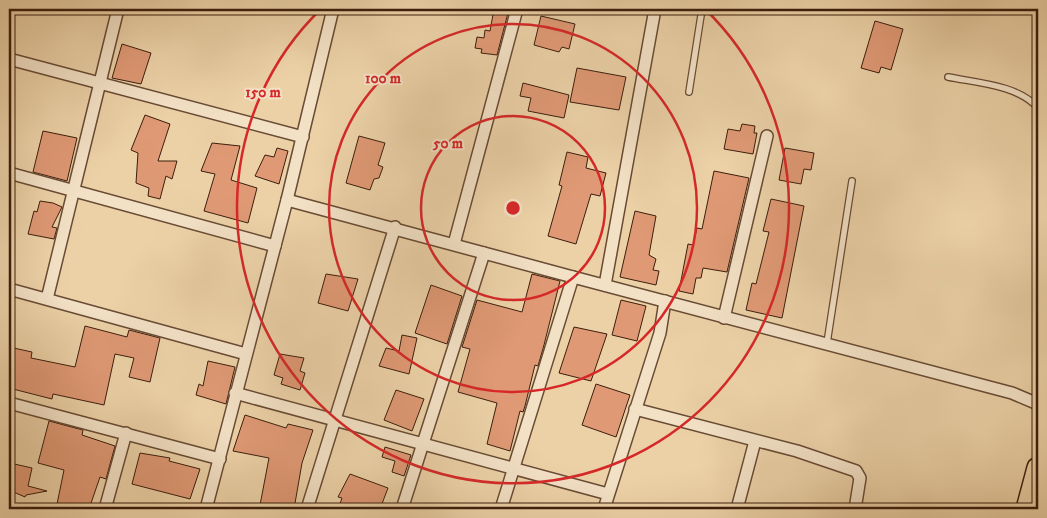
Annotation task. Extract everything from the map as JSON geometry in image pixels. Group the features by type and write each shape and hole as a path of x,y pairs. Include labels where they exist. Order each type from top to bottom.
{"highway":[{"path":"1027,509 1038,468"}],"street":[{"path":"46,299 118,9"},
{"path":"206,509 276,246 334,9"},
{"path":"454,244 517,9"},
{"path":"605,285 655,9"},
{"path":"9,60 303,137"},
{"path":"724,318 767,136"},
{"path":"9,173 276,246"},
{"path":"287,200 395,227 484,253 665,300 724,318 827,343 1012,393 1038,404"},
{"path":"307,509 395,227"},
{"path":"402,509 484,253"},
{"path":"500,509 573,277"},
{"path":"9,289 246,354"},
{"path":"604,509 634,409 660,333 665,300"},
{"path":"236,393 608,494"},
{"path":"9,403 220,459"},
{"path":"634,409 797,451 856,471 860,478 855,509"},
{"path":"105,509 126,433"},
{"path":"737,509 755,440"}],"lane":[{"path":"688,92 702,9"},
{"path":"948,77 995,86 1029,97 1038,108"},
{"path":"827,343 852,181"}],"building":[{"path":"494,9 509,9 497,55 481,53 482,49 475,48 477,37 484,38 485,30 490,31"},
{"path":"541,16 575,24 569,49 562,47 559,52 534,45"},
{"path":"875,21 903,29 891,70 881,67 879,73 861,68"},
{"path":"122,44 151,53 141,84 112,78"},
{"path":"577,68 626,77 619,110 570,102"},
{"path":"523,83 569,95 564,118 528,111 531,98 520,96"},
{"path":"145,115 170,124 158,161 177,161 172,179 166,176 160,199 148,196 149,188 136,183 138,153 131,150"},
{"path":"742,124 755,126 754,133 757,133 753,154 724,149 728,129 740,131"},
{"path":"43,131 77,138 67,181 33,172"},
{"path":"359,136 385,143 378,165 383,167 379,178 374,179 370,190 346,183"},
{"path":"212,143 240,146 231,180 257,188 248,223 204,211 215,174 201,171"},
{"path":"277,148 288,151 279,184 255,176 265,155 274,157"},
{"path":"785,148 814,153 811,170 804,169 801,184 779,180"},
{"path":"567,152 588,157 586,168 606,173 600,196 591,194 576,244 548,236 562,186 559,185"},
{"path":"714,171 749,178 727,272 703,268 701,278 696,278 693,294 679,291 688,244 693,245 697,228 702,229"},
{"path":"771,199 804,206 782,318 746,310 752,283 756,284 769,232 763,231"},
{"path":"40,201 62,207 52,227 57,228 54,239 28,234 34,211 37,212"},
{"path":"635,211 656,216 649,255 656,259 653,270 659,271 656,285 620,277"},
{"path":"326,274 358,279 348,311 318,303"},
{"path":"532,274 560,281 538,366 535,365 525,406 523,412 520,411 510,451 487,444 497,403 458,392 470,349 462,347 477,300 522,312"},
{"path":"431,285 462,296 447,344 415,333"},
{"path":"621,300 646,306 637,341 612,335"},
{"path":"85,326 127,337 129,330 160,338 150,382 129,377 134,358 115,354 104,405 53,394 52,399 9,388 9,347 32,352 31,358 75,367"},
{"path":"574,327 607,334 591,381 559,373"},
{"path":"402,335 417,338 409,374 379,366 386,348 399,351"},
{"path":"280,354 304,358 300,371 305,373 300,390 281,384 283,378 274,375"},
{"path":"208,361 235,367 226,404 196,395 199,384 203,386"},
{"path":"596,384 630,395 616,437 582,425"},
{"path":"396,390 424,399 412,431 384,420"},
{"path":"245,415 286,428 288,424 313,430 302,463 294,509 269,509 271,505 260,505 269,458 233,451"},
{"path":"49,421 83,430 82,435 115,446 106,479 100,477 89,509 56,509 64,470 38,463"},
{"path":"385,447 411,455 404,476 392,472 395,461 382,457"},
{"path":"140,453 170,458 169,461 200,469 190,499 132,484"},
{"path":"10,463 32,468 28,486 47,491 26,495 25,497 9,490"},
{"path":"350,474 388,488 380,509 338,509 342,498 338,497"}]}
